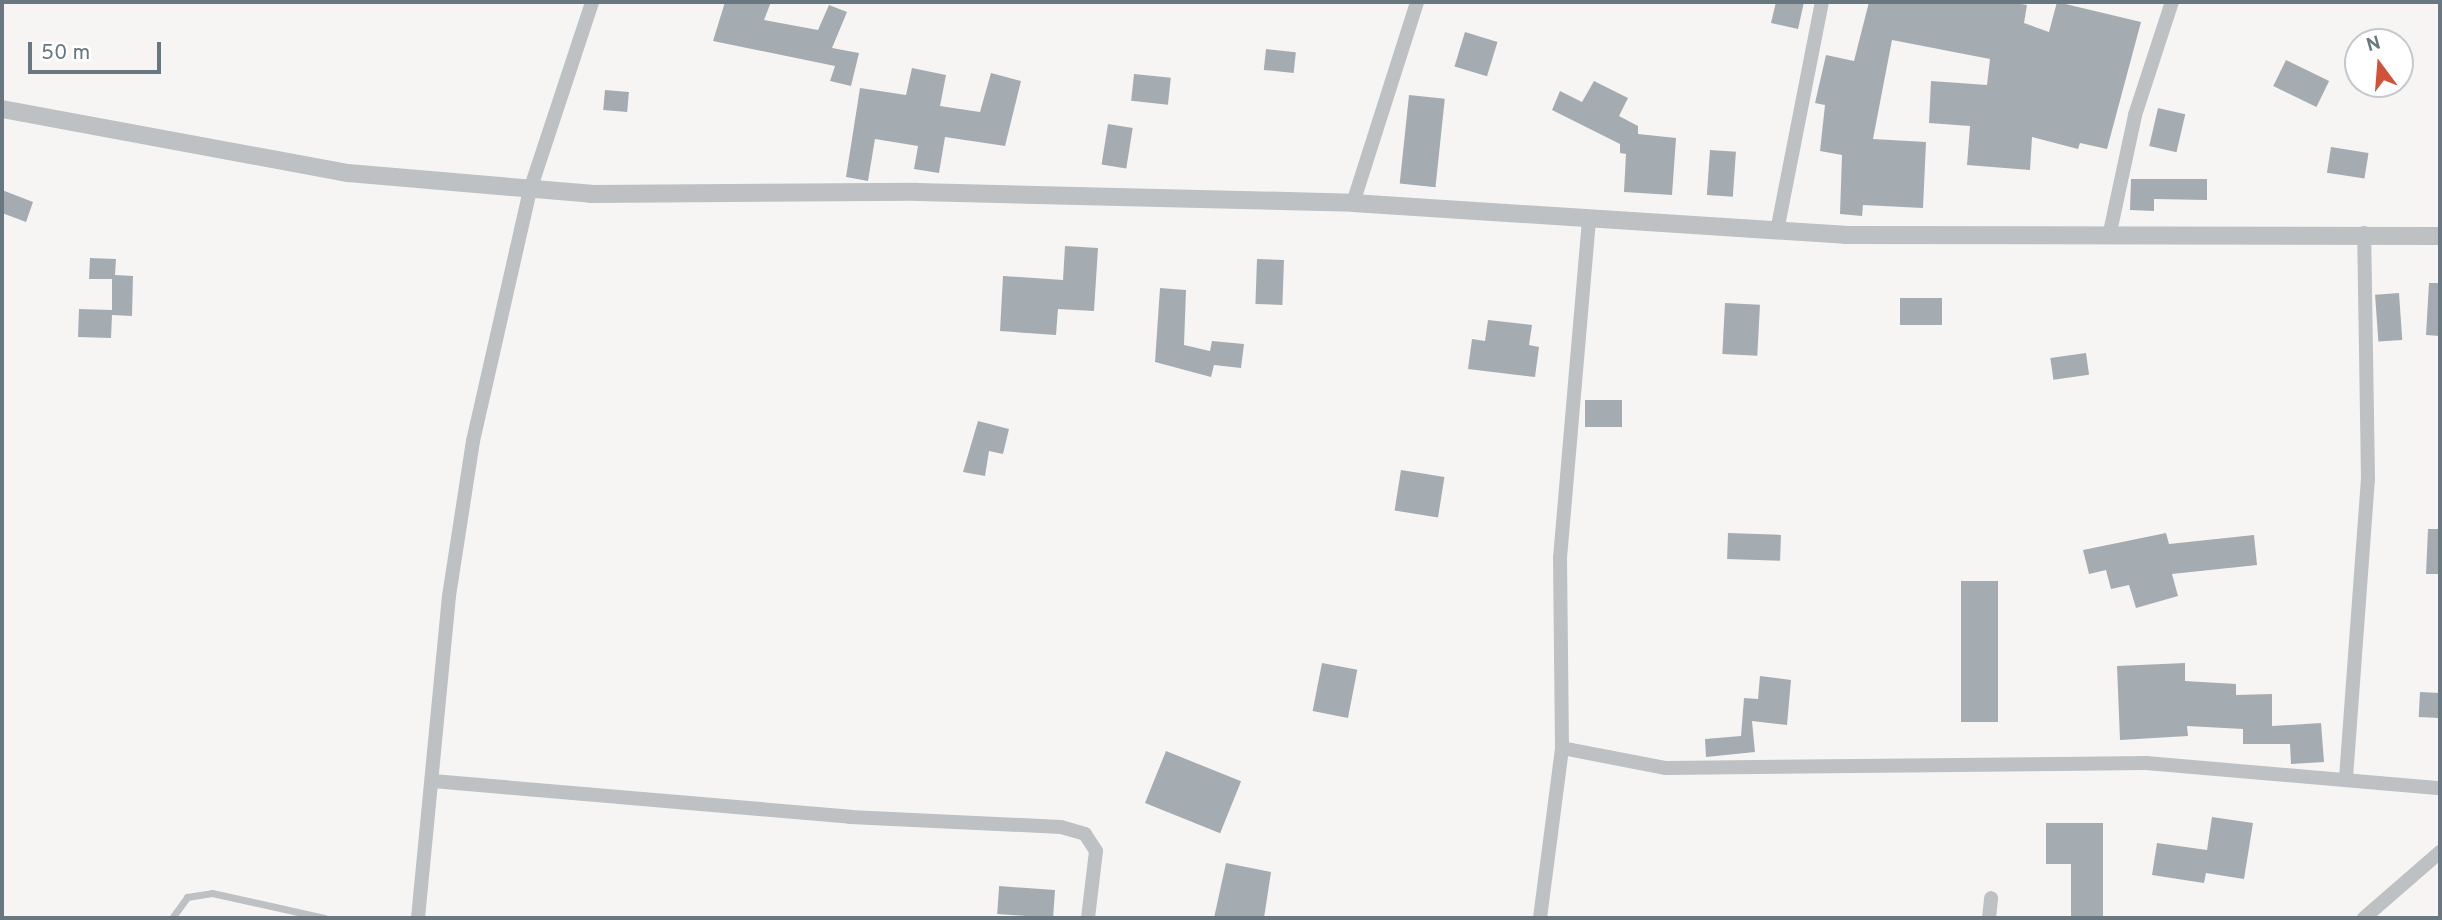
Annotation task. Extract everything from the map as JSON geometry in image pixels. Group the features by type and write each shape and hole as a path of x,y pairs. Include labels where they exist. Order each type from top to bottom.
{"street":[{"path":"418,918 449,596 472,441 530,190 592,2"},
{"path":"1353,203 1417,2"},
{"path":"1777,231 1822,2"},
{"path":"2110,232 2129,141 2172,2"},
{"path":"2,109 348,173 530,190 1353,203 1589,221 1777,231 2364,233 2440,236"},
{"path":"1540,918 1562,748 1560,558 1589,221"},
{"path":"2346,778 2368,479 2364,233"},
{"path":"1562,748 1691,769 2024,761 2346,778 2440,788"},
{"path":"433,781 850,817 1061,827 1085,834 1096,851 1088,918"},
{"path":"2364,918 2440,852"},
{"path":"1989,918 1991,898"}],"lane":[{"path":"172,918 187,897 212,893 325,918"}],"building":[{"path":"725,2 771,2 764,20 818,30 829,5 847,12 832,48 859,53 851,86 830,81 835,66 713,41"},
{"path":"1776,2 1804,2 1798,29 1771,23"},
{"path":"1869,2 2009,2 2027,5 2024,23 2049,32 2057,2 2141,22 2107,149 2080,143 2078,149 2032,137 2030,170 1967,165 1970,126 1929,123 1931,81 1987,85 1990,59 1892,40 1873,139 1926,142 1923,208 1863,205 1862,216 1840,214 1842,155 1820,151 1825,105 1815,103 1826,55 1854,61"},
{"path":"1465,32 1498,42 1487,76 1454,66"},
{"path":"1266,49 1296,52 1294,73 1264,70"},
{"path":"2286,60 2329,81 2316,107 2273,86"},
{"path":"912,68 946,75 940,106 980,112 991,73 1021,81 1005,146 945,137 939,173 914,169 918,146 875,139 868,181 846,177 860,88 906,95"},
{"path":"1134,74 1171,78 1168,105 1131,101"},
{"path":"1594,81 1628,98 1619,116 1638,126 1638,134 1676,138 1672,195 1624,192 1626,154 1620,153 1620,144 1552,110 1560,91 1582,102"},
{"path":"605,90 629,92 627,112 603,110"},
{"path":"1409,95 1445,99 1435,187 1400,184"},
{"path":"2158,108 2185,114 2177,152 2149,146"},
{"path":"1108,124 1133,128 1126,168 1102,164"},
{"path":"2331,147 2369,153 2364,179 2327,173"},
{"path":"1710,150 1736,152 1733,197 1707,195"},
{"path":"2131,179 2207,179 2207,200 2154,199 2154,211 2130,210"},
{"path":"2,190 33,202 26,222 2,213"},
{"path":"1065,246 1098,248 1094,311 1058,309 1056,335 1000,331 1003,276 1063,280"},
{"path":"90,258 116,259 115,275 133,276 132,316 112,315 111,338 78,337 79,309 112,310 112,279 89,279"},
{"path":"1257,259 1284,260 1282,305 1255,304"},
{"path":"2429,283 2440,283 2440,336 2426,335"},
{"path":"1160,288 1186,290 1184,345 1210,351 1212,341 1244,344 1241,368 1214,365 1211,377 1155,362"},
{"path":"2399,293 2402,340 2378,342 2375,295"},
{"path":"1900,298 1942,298 1942,325 1900,325"},
{"path":"1725,303 1760,305 1757,356 1722,354"},
{"path":"1488,320 1532,325 1529,345 1539,347 1535,377 1468,369 1472,339 1485,341"},
{"path":"2086,353 2089,375 2053,380 2050,358"},
{"path":"1585,400 1622,400 1622,427 1585,427"},
{"path":"978,421 1009,429 1003,454 989,451 985,476 963,472"},
{"path":"1401,470 1444,477 1438,517 1395,510"},
{"path":"2428,529 2440,529 2440,574 2426,574"},
{"path":"1728,533 1781,535 1780,561 1727,559"},
{"path":"2166,533 2169,544 2254,535 2257,565 2172,574 2178,596 2136,608 2129,585 2111,589 2106,570 2089,574 2083,550"},
{"path":"1961,581 1998,581 1998,722 1961,722"},
{"path":"1322,663 1357,670 1348,718 1313,711"},
{"path":"2185,663 2185,681 2236,684 2236,695 2272,694 2272,726 2321,723 2324,762 2291,764 2290,744 2243,744 2243,729 2187,726 2188,736 2120,740 2117,666"},
{"path":"1760,676 1791,680 1787,725 1752,721 1755,752 1706,757 1705,739 1741,736 1744,698 1758,699"},
{"path":"2420,692 2440,693 2439,718 2419,717"},
{"path":"1166,751 1241,781 1220,833 1145,803"},
{"path":"2212,817 2253,823 2244,879 2206,873 2204,883 2152,875 2157,843 2207,850"},
{"path":"2046,823 2103,823 2103,918 2071,918 2071,864 2046,864"},
{"path":"1226,863 1271,872 1264,918 1214,918"},
{"path":"999,886 1055,890 1053,918 997,914"}]}
